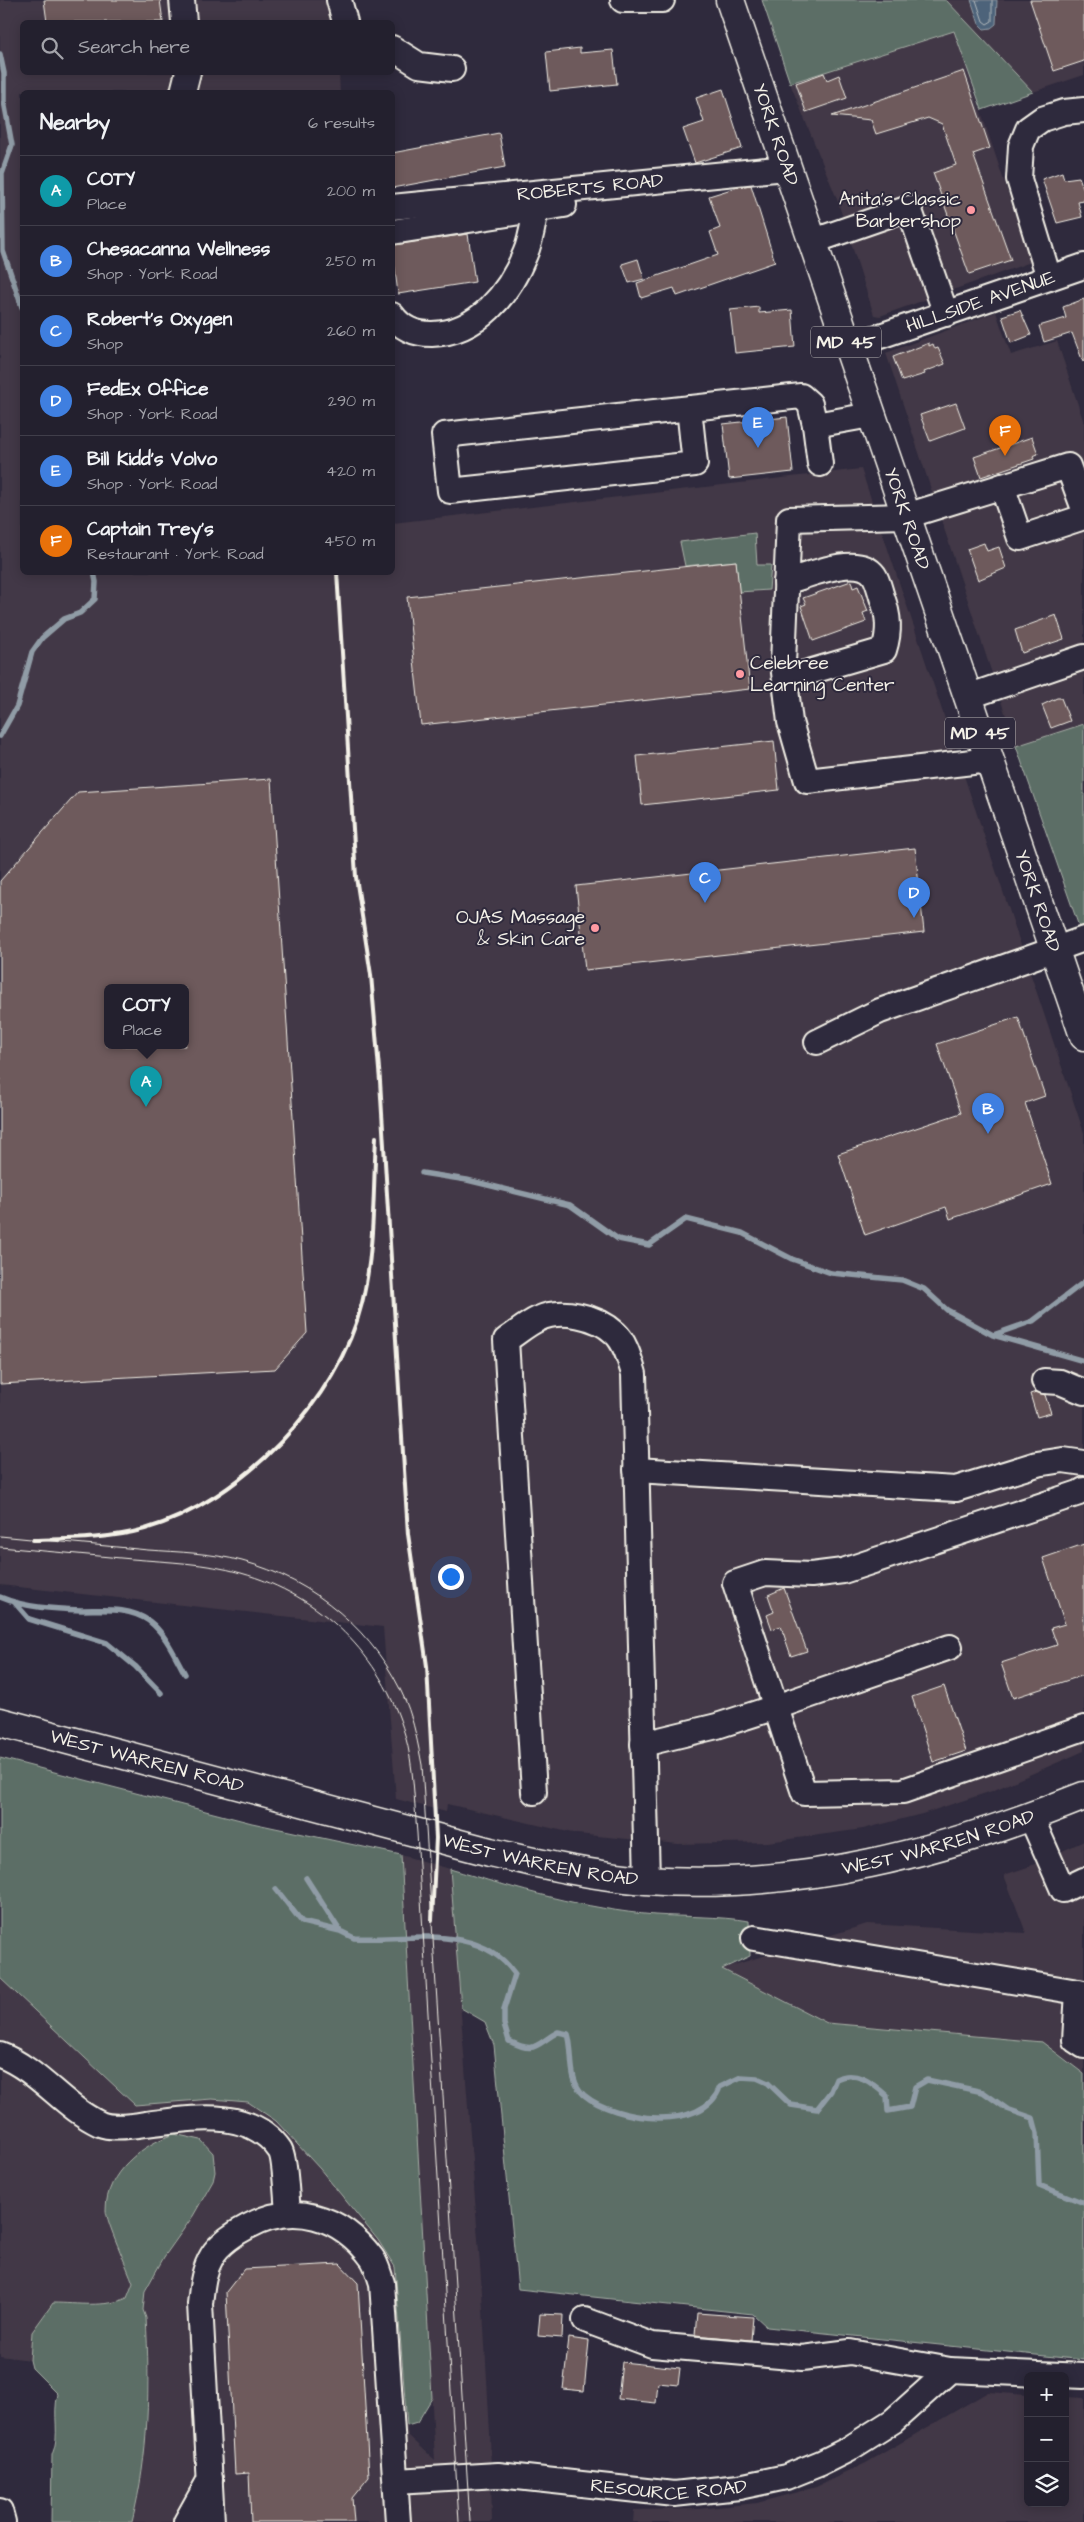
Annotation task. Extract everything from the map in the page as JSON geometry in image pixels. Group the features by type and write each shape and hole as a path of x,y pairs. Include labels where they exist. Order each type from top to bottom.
{"main road":[{"name":"YORK ROAD","path":"730,0 811,242 1084,1036"},
{"name":"WEST WARREN ROAD","path":"0,1722 490,1852 569,1869 647,1880 747,1881 837,1871 932,1849 1031,1817 1084,1796"}],"street":[{"path":"182,0 184,20"},
{"path":"339,0 344,20"},
{"path":"623,0 662,0"},
{"path":"395,50 419,65 452,69"},
{"path":"184,90 187,75"},
{"path":"1049,278 1019,179 1021,146 1028,129 1042,119 1064,112 1084,110"},
{"name":"ROBERTS ROAD","path":"395,207 786,168"},
{"path":"395,232 610,198 618,195 627,184"},
{"path":"811,242 909,208 946,314"},
{"path":"395,319 399,324 419,334 448,334 471,324 493,307 525,254 536,209"},
{"name":"HILLSIDE AVENUE","path":"848,347 1084,266"},
{"path":"689,408 695,464 450,492 444,436 689,408 801,396 810,404 820,464"},
{"path":"815,425 871,415"},
{"path":"990,760 807,781 790,722 785,679 783,641 789,519 906,516 1068,466 1084,509"},
{"path":"1002,486 1020,538 1084,516"},
{"path":"785,679 884,650 888,637 886,607 874,575 865,568 841,566 786,582"},
{"path":"967,697 1084,657"},
{"path":"817,1042 880,1011 1084,939"},
{"path":"534,1792 506,1340 539,1318 555,1314 571,1314 594,1321 615,1333 628,1354 634,1374 647,1880"},
{"path":"1044,1381 1060,1382 1084,1392"},
{"path":"636,1470 956,1488 1037,1464 1063,1460 1084,1463"},
{"path":"1084,1490 1079,1494 843,1571 811,1575 765,1573 735,1583 804,1793 903,1791 1084,1728"},
{"path":"643,1744 717,1726 776,1708 950,1647"},
{"path":"1031,1817 1063,1890 1084,1880"},
{"path":"754,1938 1081,1993 1075,2040 1084,2046"},
{"path":"0,2055 13,2060 63,2100 101,2125 128,2126 210,2117 238,2122 260,2130 281,2151 288,2214"},
{"path":"212,2522 200,2304 202,2279 212,2254 235,2233 260,2220 288,2214 313,2215 334,2223 354,2237 373,2260 382,2283 398,2522"},
{"path":"585,2320 652,2345 802,2358 850,2352 950,2370 1084,2376"},
{"name":"RESOURCE ROAD","path":"396,2481 498,2475 674,2494 739,2487 786,2476 821,2463 847,2450 893,2421 950,2370"},
{"path":"186,2522 210,2479"},
{"path":"0,2511 3,2522"}],"shaded area":[{"path":"0,0 335,0 336,20 20,20 20,75 339,75 340,90 20,90 20,575 395,575 395,523 861,469 1084,1133 1084,1751 992,1791 922,1814 863,1829 768,1842 678,1844 577,1834 447,1804 446,1812 396,1799 383,1627 0,1585"},
{"path":"946,0 1084,0 1084,75 1033,92"},
{"path":"954,31 1031,262 880,316 874,315 837,199 790,83"},
{"path":"996,312 1011,355 1057,341 1084,423 1084,724 1016,746 886,353"},
{"path":"1084,1841 1084,2074 1042,2042 827,2023 721,1969 867,1924 1026,1933 1004,1875 1028,1867"},
{"path":"401,1855 450,1869 482,2292 490,2433 492,2522 132,2522 138,2497 147,2431 149,2383 146,2318 143,2310 145,2292 164,2257 193,2216 213,2181 106,2211 133,2283 127,2298 118,2302 99,2304 53,2303 32,2332 30,2360 0,2356 0,1978 135,2105 212,2099 248,2102 276,2121 320,2169 378,2240 395,2267 408,2435 435,2460"},
{"path":"988,2392 1024,2395 1024,2507 1069,2507 1069,2397 1084,2398 1084,2522 633,2522 634,2510 698,2509 757,2503 816,2487 866,2463"}],"green space":[{"path":"762,0 946,0 1033,92 982,110 954,31 790,83"},
{"path":"755,533 757,565 771,565 769,590 739,592 736,561 685,566 680,542"},
{"path":"1084,724 1084,941 1016,746"},
{"path":"0,1758 252,1823 401,1855 432,2398 417,2423 407,2426 395,2267 378,2240 320,2169 276,2121 248,2102 212,2099 135,2105 0,1978"},
{"path":"450,1869 526,1891 602,1908 655,1915 714,1917 749,1921 750,1956 722,1969 827,2023 1042,2042 1084,2074 1084,2360 767,2327 753,2314 518,2289 494,2045 485,2022 461,2008"},
{"path":"174,2134 201,2140 213,2153 215,2172 213,2181 193,2216 164,2257 145,2291 143,2310 146,2318 147,2344 147,2420 142,2471 132,2522 51,2522 52,2455 56,2440 56,2402 58,2394 32,2368 30,2360 32,2332 53,2303 100,2304 127,2298 133,2283 107,2216 108,2196 119,2172 128,2162 150,2145"}],"water":[{"path":"971,0 997,0 996,24 991,28 984,29 979,24"}],"building":[{"path":"44,0 160,0 163,20 47,20"},
{"path":"1030,0 1084,0 1084,61 1054,71"},
{"path":"580,48 580,53 613,50 617,84 550,91 546,52"},
{"path":"964,71 990,148 973,154 1011,260 969,274 933,173 956,165 942,124 928,118 876,134 871,120 832,116"},
{"path":"824,73 827,80 839,75 847,98 806,112 796,83"},
{"path":"723,89 742,148 695,163 683,129 704,122 696,98"},
{"path":"499,133 505,167 395,187 395,152"},
{"path":"1062,172 1064,179 1079,177 1084,190 1084,201 1078,202 1082,217 1057,223 1042,179"},
{"path":"751,185 775,262 677,296 674,288 641,298 637,283 718,255 710,232 720,228 709,196"},
{"path":"468,234 475,282 398,294 395,270 395,245"},
{"path":"638,259 644,279 629,283 622,264"},
{"path":"1084,299 1083,362 1072,333 1044,342 1039,326 1066,318 1063,307"},
{"path":"759,307 759,313 792,310 795,347 735,353 730,310"},
{"path":"1020,310 1031,335 1011,343 1002,316"},
{"path":"929,343 929,346 933,344 935,349 938,348 945,364 924,372 925,374 902,381 893,357"},
{"path":"956,403 965,428 930,441 920,415"},
{"path":"787,417 793,472 729,479 723,424"},
{"path":"1032,437 1038,454 1033,456 1034,459 981,477 974,457"},
{"path":"984,543 987,551 999,547 1006,568 978,580 967,549"},
{"path":"736,561 750,689 421,725 407,597"},
{"path":"851,581 853,588 858,586 868,611 863,613 866,622 813,641 801,606 806,604 803,598"},
{"path":"1056,615 1064,639 1022,653 1015,630"},
{"path":"1061,698 1070,721 1051,728 1042,705"},
{"path":"774,741 779,790 642,805 637,756"},
{"path":"271,779 307,1333 275,1369 0,1384 0,881 78,792"},
{"path":"915,848 924,932 585,970 576,886"},
{"path":"1018,1017 1045,1096 1025,1103 1052,1184 950,1219 946,1207 865,1235 838,1154 961,1113 937,1044"},
{"path":"1036,1392 1045,1395 1051,1413 1037,1417 1030,1394"},
{"path":"1084,1544 1084,1675 1013,1698 1001,1663 1057,1645 1051,1628 1065,1624 1043,1558"},
{"path":"784,1588 807,1651 791,1656 781,1626 772,1629 767,1615 774,1612 768,1595"},
{"path":"944,1686 966,1751 933,1762 912,1697"},
{"path":"340,2264 358,2283 369,2477 352,2498 354,2522 251,2522 249,2473 235,2474 226,2292 244,2269"},
{"path":"697,2313 753,2317 751,2340 695,2335"},
{"path":"540,2314 563,2315 562,2338 538,2336"},
{"path":"569,2338 589,2341 584,2391 563,2389"},
{"path":"622,2362 680,2368 678,2385 658,2383 656,2403 618,2399"}],"waterway":[{"path":"0,54 4,73 4,101 12,145 2,174 3,251 20,301"},
{"path":"0,736 17,706 32,652 42,638 64,619 80,613 95,599 95,575"},
{"path":"422,1173 467,1180 570,1205 618,1239 649,1245 686,1219 742,1233 792,1259 831,1273 902,1280 924,1289 947,1310 993,1335 1084,1361"},
{"path":"993,1335 1033,1321 1084,1282"},
{"path":"0,1597 20,1604 40,1607 72,1610 117,1610 133,1613 155,1626 170,1646 185,1674"},
{"path":"16,1604 29,1619 107,1643 135,1666 161,1693"},
{"path":"306,1878 340,1931 354,1938 441,1938 462,1941 482,1947 500,1958 515,1974 504,2009 504,2024 509,2041 525,2047 531,2047 540,2044 558,2032 568,2034 575,2082 584,2095 598,2104 636,2116 678,2117 696,2111 711,2102 720,2087 741,2077 757,2078 768,2083 791,2105 817,2109 831,2091 836,2079 850,2076 870,2082 887,2096 888,2111 910,2107 915,2087 927,2080 983,2092 1007,2109 1033,2118 1037,2133 1039,2185 1084,2203"},
{"path":"276,1889 302,1922 340,1931"}],"tram line":[{"path":"0,1536 231,1558 269,1570 294,1581 318,1596 360,1632 394,1677 406,1702 414,1725 422,1765 470,2522"},
{"path":"0,1547 201,1565 241,1573 270,1583 297,1596 322,1613 344,1632 364,1654 381,1679 395,1706 408,1747 417,1833 459,2522"}],"railway":[{"path":"337,575 356,877 371,975 380,1081 408,1534 427,1666 436,1838 432,1920"},
{"path":"33,1540 118,1535 145,1529 181,1515 216,1496 250,1471 281,1442 309,1410 332,1375 350,1339 362,1303 369,1262 373,1220 376,1137"}],"place":[{"name":"Anita's Classic Barbershop","path":"971,210"},
{"name":"Bill Kidd's Volvo","path":"758,448"},
{"name":"Captain Trey's","path":"1005,456"},
{"name":"Celebree Learning Center","path":"740,674"},
{"name":"Robert's Oxygen","path":"705,903"},
{"name":"FedEx Office","path":"914,918"},
{"name":"OJAS Massage & Skin Care","path":"595,928"},
{"name":"COTY","path":"146,1107"},
{"name":"Chesacanna Wellness","path":"988,1134"}]}
